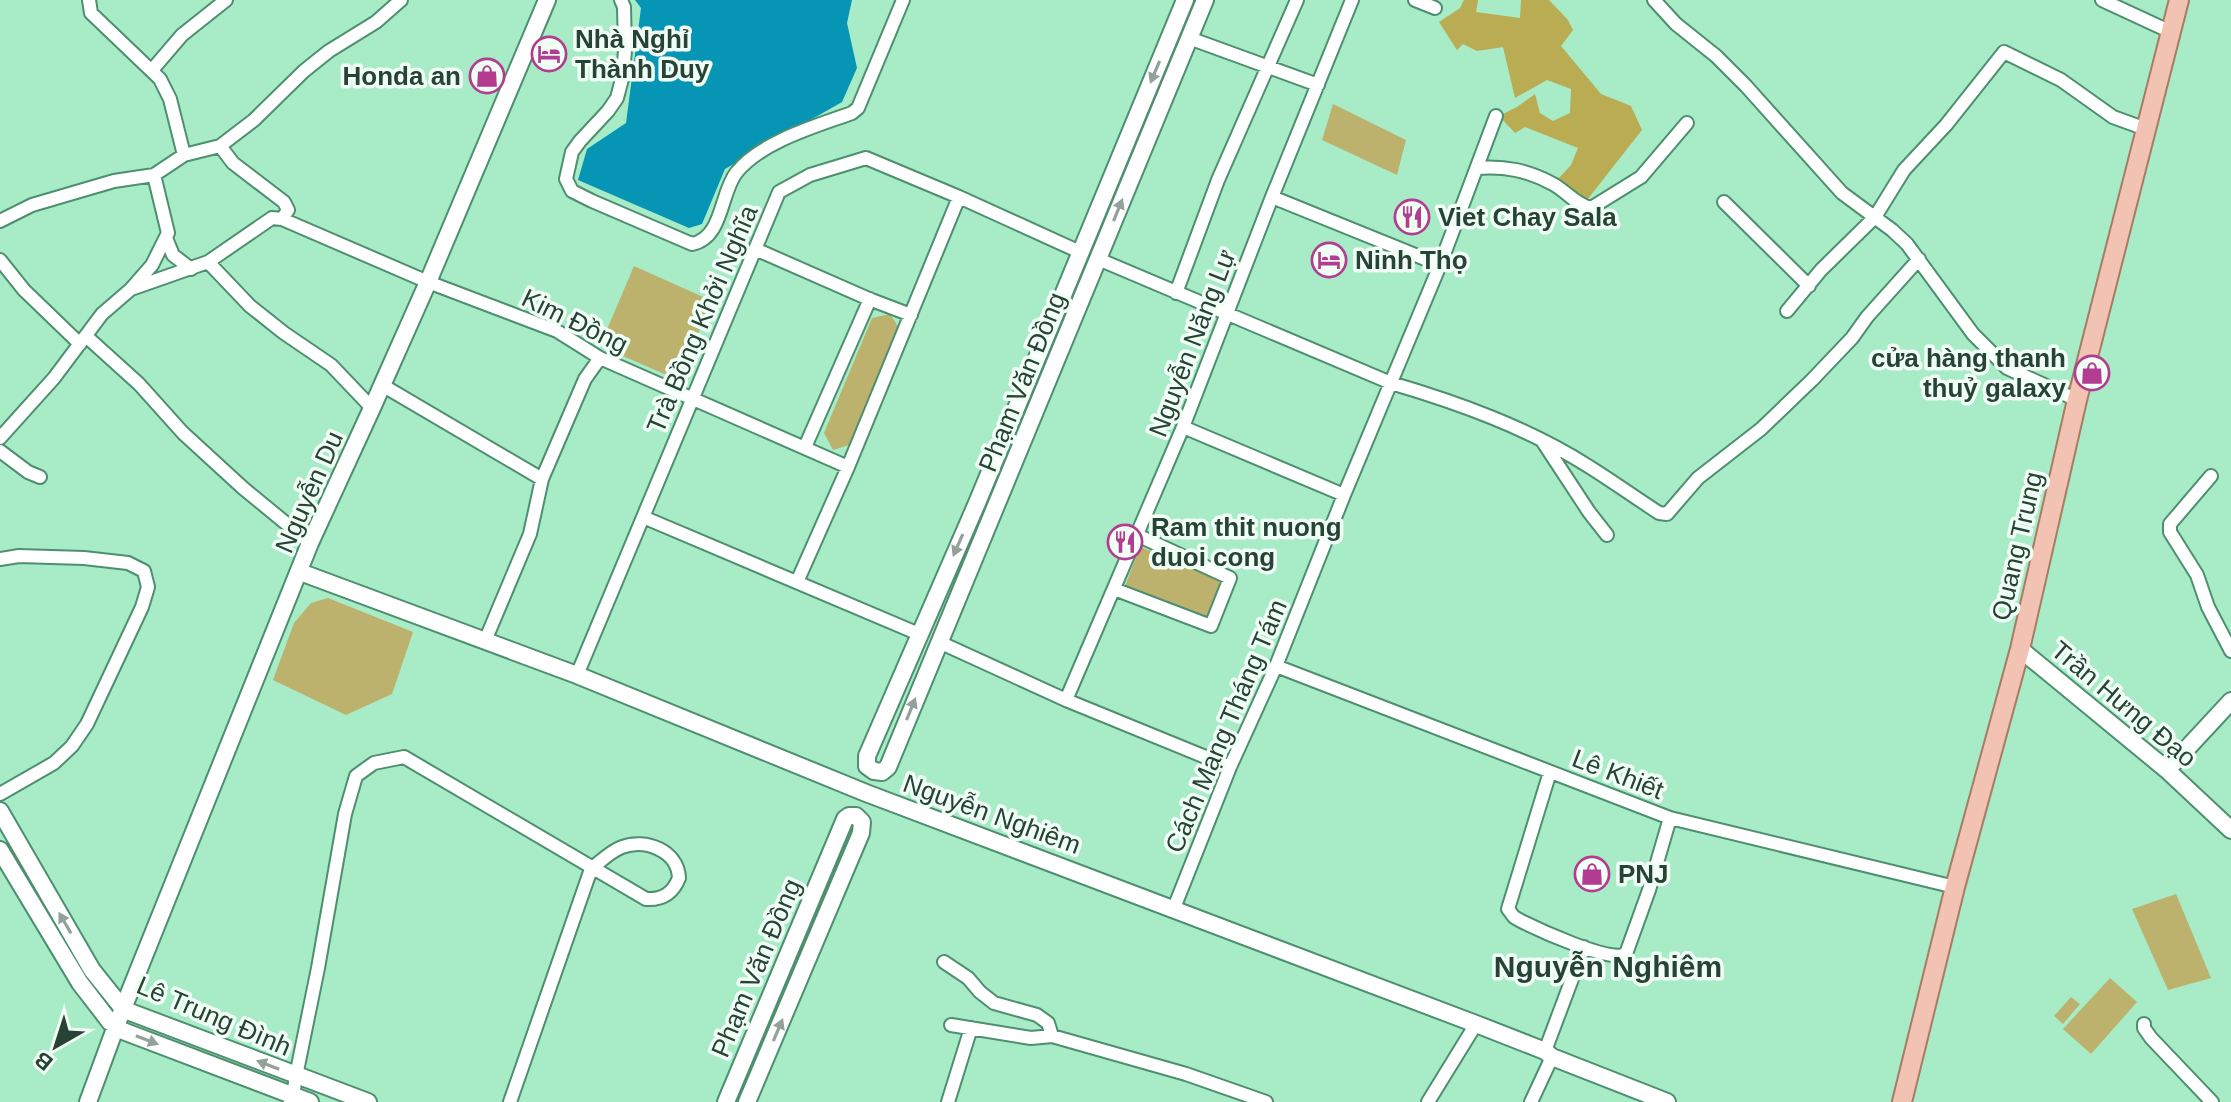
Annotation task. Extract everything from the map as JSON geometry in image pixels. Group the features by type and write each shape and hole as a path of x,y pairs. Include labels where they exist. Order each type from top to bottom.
{"main road":[{"name":"Quang Trung","path":"1902,1102 1955,887 2020,649 2077,400 2179,0"}],"street":[{"path":"89,0 91,13 160,79 170,99 184,155"},
{"path":"152,70 182,35 226,0"},
{"name":"Nguyễn Du","path":"116,1026 310,543 428,282 547,0"},
{"path":"621,0 624,7 625,50 617,98 572,152 566,179 572,191 592,201 696,244 711,233 734,175 749,158 858,108 903,0"},
{"name":"Phạm Văn Đồng","path":"1185,0 977,503 867,756 867,766 874,771 882,772 888,767 1205,0"},
{"path":"1176,293 1218,180 1297,0"},
{"name":"Nguyễn Năng Lự","path":"1066,700 1183,427 1352,0"},
{"path":"1415,0 1435,8"},
{"path":"1654,0 1676,24 1716,56 1746,86 1842,193 1907,244 1973,334 2007,368 2077,400"},
{"path":"2102,0 2171,32"},
{"path":"0,221 32,205 114,181 154,175 184,155 220,146 254,120 304,71 329,51 376,22 397,2"},
{"path":"1189,38 1318,85"},
{"path":"1787,311 1821,270 1875,217 1904,170 1946,125 2004,52 2061,80 2113,117 2146,129"},
{"name":"Cách Mạng Tháng Tám","path":"1174,908 1440,265 1496,116"},
{"path":"1477,168 1502,166 1516,169 1552,183 1591,208 1641,177 1687,123"},
{"path":"131,289 208,262 272,218 282,219 288,210 284,202 233,163 220,146"},
{"name":"Trà Bồng Khởi Nghĩa","path":"577,675 779,192 810,175 866,158 1080,252"},
{"path":"0,438 54,378 102,314 131,289 152,265 168,233 154,175"},
{"path":"797,582 848,467 959,197"},
{"path":"1272,197 1440,265"},
{"path":"1724,202 1809,286"},
{"name":"Kim Đồng","path":"282,219 428,282 557,331 600,358 848,467"},
{"path":"166,238 173,255 191,269"},
{"path":"755,249 911,315"},
{"path":"1080,252 1391,383 1475,411 1587,465 1659,513 1667,514 1698,478 1761,429 1812,380 1919,259"},
{"path":"0,260 24,290 139,384 183,433 310,543"},
{"path":"208,262 250,306 331,365 372,408"},
{"path":"805,447 870,299"},
{"path":"485,641 530,534 542,479 585,379 600,358"},
{"path":"382,385 542,479"},
{"path":"1183,427 1344,495"},
{"path":"1542,441 1607,535"},
{"path":"0,451 40,477"},
{"path":"2211,476 2170,524 2170,532 2197,575 2208,607 2231,651"},
{"path":"977,503 995,510"},
{"path":"643,517 939,642 1066,700 1230,767"},
{"path":"1114,589 1211,626 1230,578 1137,535"},
{"path":"0,559 19,556 84,558 128,563 144,571 148,587 142,607 87,724 72,746 54,763 0,794"},
{"name":"Nguyễn Nghiêm","path":"300,572 577,675 866,793 1476,1024 1667,1102"},
{"name":"Trần Hưng Đạo","path":"2020,649 2167,770 2231,830"},
{"name":"Lê Khiết","path":"1276,666 1670,818 1955,887"},
{"path":"2167,770 2231,701"},
{"path":"292,1099 345,814 356,776 374,763 404,757 591,869 646,899 654,900 668,895 679,878 676,863 659,849 640,843 619,848 591,869 510,1102"},
{"name":"Phạm Văn Đồng","path":"856,816 874,771"},
{"path":"1550,772 1508,909 1521,921 1584,947 1616,957 1627,951 1670,818"},
{"name":"Lê Trung Đình","path":"0,811 92,970 124,1008 368,1102"},
{"name":"Phạm Văn Đồng","path":"726,1102 845,819 856,816"},
{"name":"Phạm Văn Đồng","path":"747,1102 861,833 862,822 856,816"},
{"name":"Lê Trung Đình","path":"0,850 80,983 110,1022 123,1031 292,1099 310,1102"},
{"path":"1531,1102 1584,947"},
{"path":"944,962 968,978 994,1003 1037,1015 1048,1023 1052,1036"},
{"path":"1428,1102 1476,1024"},
{"path":"2144,1024 2151,1038 2212,1102"},
{"path":"951,1025 1031,1038 1052,1036 1186,1074 1266,1102"},
{"path":"88,1102 116,1026"},
{"path":"948,1102 971,1028"}],"shaded area":[{"path":"1464,0 1478,0 1476,12 1520,18 1521,0 1549,0 1573,30 1561,46 1601,94 1631,106 1642,130 1587,200 1557,180 1571,165 1578,148 1525,127 1515,133 1499,116 1535,94 1540,113 1553,121 1570,113 1571,89 1547,80 1515,98 1503,47 1477,51 1463,44 1457,50 1439,22 1460,8"},
{"path":"1333,104 1406,140 1397,175 1322,140"},
{"path":"634,266 712,301 678,380 600,346"},
{"path":"890,314 899,328 849,445 833,450 824,433 872,318"},
{"path":"1140,547 1229,579 1207,631 1121,596"},
{"path":"328,598 413,632 392,694 346,715 273,680 294,623 311,603"},
{"path":"2176,894 2211,978 2168,990 2132,909"},
{"path":"2110,978 2137,1002 2091,1054 2063,1029"},
{"path":"2071,997 2080,1004 2063,1024 2054,1016"}],"water":[{"path":"635,0 852,0 847,23 857,68 842,102 725,169 702,224 689,228 578,180 587,149 626,123 641,8"}],"place":[{"name":"Nhà Nghỉ Thành Duy","path":"549,54"},
{"name":"Honda an","path":"487,76"},
{"name":"Viet Chay Sala","path":"1412,217"},
{"name":"Ninh Thọ","path":"1329,260"},
{"name":"cửa hàng thanh thuỷ galaxy","path":"2092,373"},
{"name":"Ram thit nuong duoi cong","path":"1125,542"},
{"name":"PNJ","path":"1592,874"}],"district":[{"name":"Nguyễn Nghiêm","path":"1608,966"}]}
